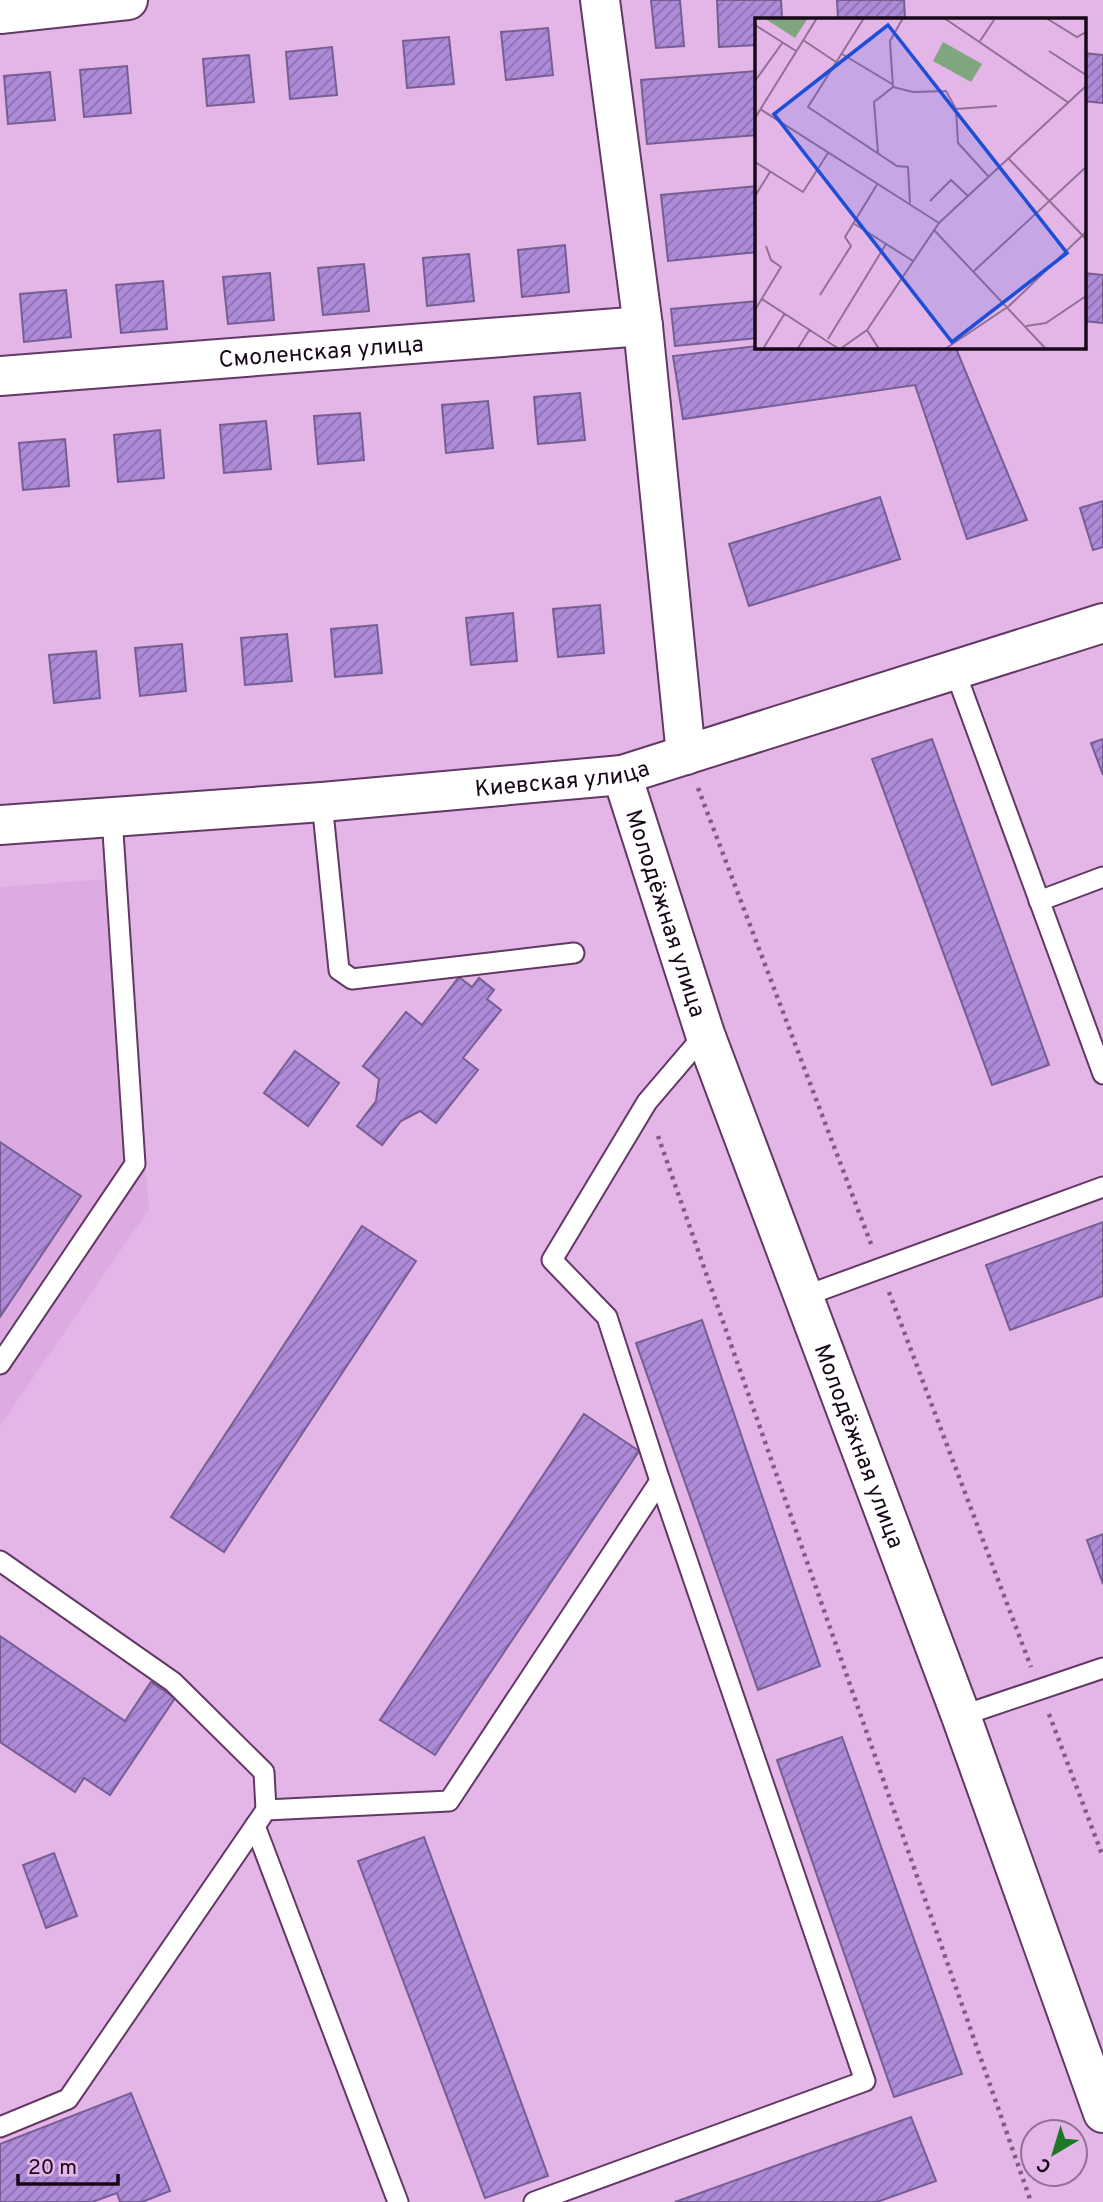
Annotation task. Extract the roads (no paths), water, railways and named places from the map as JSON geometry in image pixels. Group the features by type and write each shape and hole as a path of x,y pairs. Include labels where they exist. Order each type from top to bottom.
{"street":[{"path":"0,14 128,0"},
{"path":"600,0 643,326 691,769"},
{"name":"Смоленская улица","path":"0,376 643,326"},
{"name":"Киевская улица","path":"0,825 323,802 691,769 955,671 1103,623"},
{"name":"Молодёжная улица","path":"622,775 705,1034 961,1716 1103,2113"}],"lane":[{"path":"955,671 1103,1074"},
{"path":"323,802 340,970 352,979 574,953"},
{"path":"0,1364 135,1164 112,817"},
{"path":"1039,901 1103,877"},
{"path":"534,2202 865,2081 660,1481 607,1317 552,1259 647,1102 705,1034"},
{"path":"802,1297 1103,1187"},
{"path":"260,1818 449,1801 660,1481"},
{"path":"0,1561 173,1682 264,1772 260,1818 398,2202"},
{"path":"961,1716 1103,1668"},
{"path":"0,2127 68,2099 260,1818"}]}
